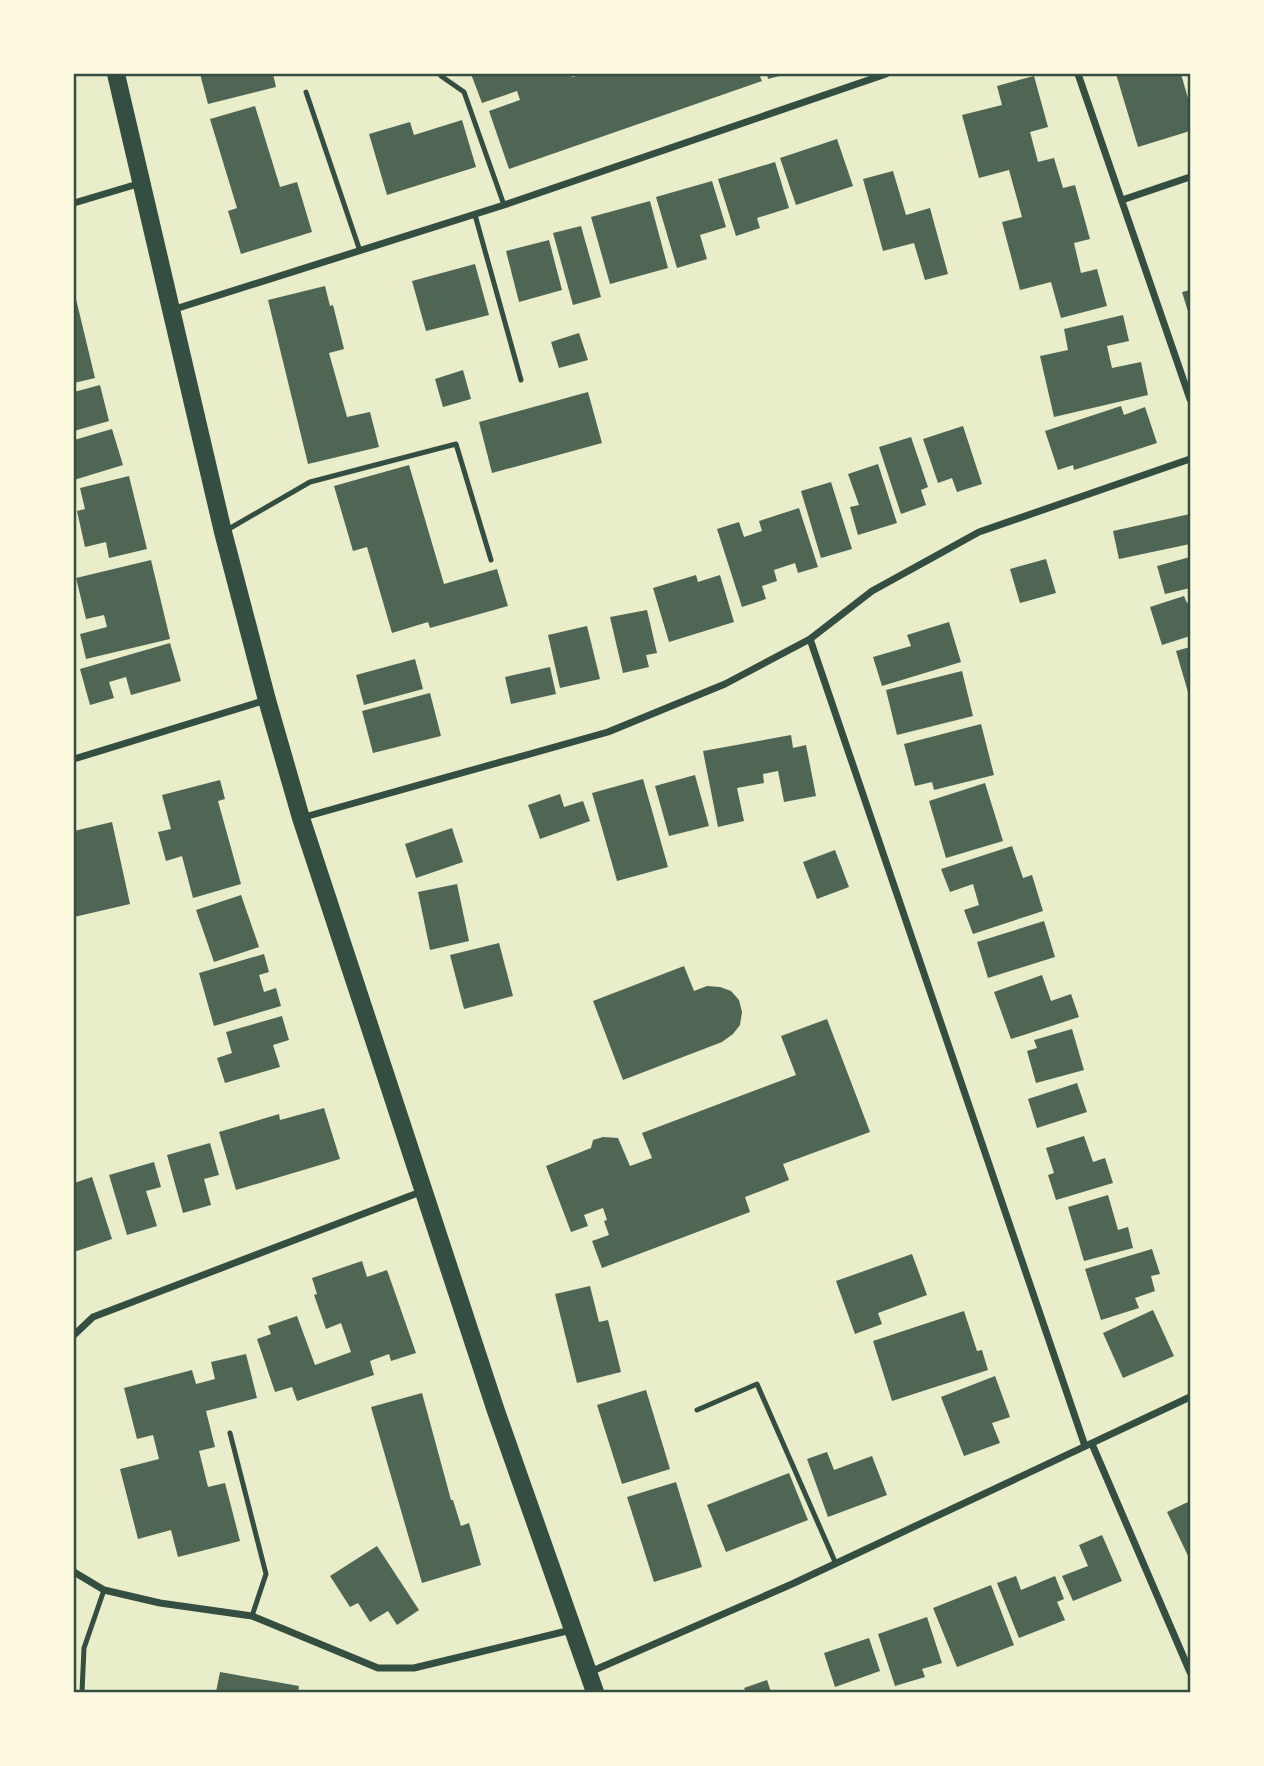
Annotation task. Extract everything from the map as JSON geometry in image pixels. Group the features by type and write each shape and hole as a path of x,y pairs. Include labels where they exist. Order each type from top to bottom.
{"main road":[{"path":"116,74 223,532 301,818 424,1191 595,1692"}],"street":[{"path":"171,310 475,215 886,74"},
{"path":"1078,74 1191,400"},
{"path":"1122,200 1191,177"},
{"path":"74,203 142,183"},
{"path":"301,818 608,732 725,684 810,639 872,591 979,532 1191,460"},
{"path":"810,639 1088,1445 1191,1672"},
{"path":"74,759 267,700"},
{"path":"74,1335 93,1317 424,1191"},
{"path":"589,1672 836,1564 1191,1397"},
{"path":"74,1572 104,1590 160,1603 252,1616 378,1668 414,1668 572,1629"}],"lane":[{"path":"441,76 464,92 504,205"},
{"path":"306,92 359,251"},
{"path":"475,215 521,380"},
{"path":"223,532 310,482 456,444 491,560"},
{"path":"697,1409 757,1384 836,1564"},
{"path":"230,1433 266,1574 252,1616"},
{"path":"82,1692 84,1648 104,1590"}],"building":[{"path":"200,74 273,74 276,87 208,104"},
{"path":"471,74 571,74 572,77 584,74 759,74 762,81 509,169 489,111 520,100 517,91 482,103"},
{"path":"767,74 787,74 768,79"},
{"path":"1116,74 1181,74 1190,105 1190,131 1138,147"},
{"path":"1034,76 1048,127 1030,132 1038,162 1054,158 1063,188 1075,185 1090,239 1074,243 1081,273 1097,269 1107,306 1061,318 1051,282 1020,290 1002,222 1022,217 1009,170 979,178 962,115 1002,105 997,86"},
{"path":"255,106 280,187 297,182 312,232 241,254 228,211 237,208 210,119"},
{"path":"462,120 476,167 387,195 369,134 410,122 414,135"},
{"path":"837,139 853,186 796,205 780,158"},
{"path":"775,162 789,208 757,218 760,228 736,236 718,179"},
{"path":"893,171 906,215 930,208 948,274 925,280 914,243 883,251 863,179"},
{"path":"712,181 726,227 700,235 707,259 677,268 656,197"},
{"path":"650,201 668,268 610,284 591,217"},
{"path":"581,226 601,297 573,305 553,233"},
{"path":"549,240 562,290 519,302 506,251"},
{"path":"475,264 489,315 426,331 412,281"},
{"path":"325,286 330,306 333,305 344,349 329,353 347,417 370,412 379,447 308,464 268,300"},
{"path":"1190,290 1190,318 1182,292"},
{"path":"74,299 95,378 74,383"},
{"path":"1123,315 1129,341 1107,346 1112,368 1141,362 1148,395 1054,417 1040,356 1068,350 1064,329"},
{"path":"579,333 588,360 559,368 551,342"},
{"path":"463,370 471,399 443,407 435,379"},
{"path":"100,385 109,421 74,431 74,392"},
{"path":"588,392 602,443 492,473 479,422"},
{"path":"1121,406 1124,415 1145,407 1157,443 1074,470 1073,465 1058,470 1045,431"},
{"path":"963,426 982,484 957,492 952,478 938,483 923,439"},
{"path":"112,429 123,465 74,480 74,440"},
{"path":"911,437 928,487 921,490 926,505 901,514 879,447"},
{"path":"878,464 897,523 858,535 850,507 859,505 848,474"},
{"path":"409,465 444,584 497,569 508,606 430,628 428,622 392,633 367,547 353,551 334,486"},
{"path":"129,476 147,549 109,558 106,542 85,547 77,511 85,509 80,488"},
{"path":"831,482 852,549 821,558 801,491"},
{"path":"799,508 818,567 798,573 795,563 774,570 777,581 762,586 766,599 742,607 717,529 739,522 744,537 762,531 759,521"},
{"path":"1190,514 1190,544 1119,559 1113,531"},
{"path":"1190,557 1190,588 1165,594 1157,566"},
{"path":"1046,559 1056,593 1020,603 1010,569"},
{"path":"151,560 170,639 86,659 80,634 107,627 104,615 86,619 76,578"},
{"path":"696,575 698,582 720,575 734,622 669,642 653,588"},
{"path":"1184,596 1187,603 1190,602 1190,636 1162,645 1150,607"},
{"path":"647,610 657,653 646,655 649,667 623,673 610,617"},
{"path":"949,622 961,662 882,686 873,657 911,646 907,635"},
{"path":"587,626 600,679 560,688 548,635"},
{"path":"170,643 181,681 131,695 126,677 109,682 114,698 90,705 80,669"},
{"path":"1190,647 1190,699 1176,651"},
{"path":"415,659 423,689 364,705 356,675"},
{"path":"550,667 556,694 511,704 505,677"},
{"path":"962,671 973,716 897,735 886,690"},
{"path":"430,693 441,736 373,753 362,711"},
{"path":"981,724 994,775 934,790 932,782 915,786 904,744"},
{"path":"791,735 793,748 806,745 816,796 784,802 778,771 763,774 764,783 737,788 744,821 718,827 703,751"},
{"path":"695,775 709,826 669,836 655,786"},
{"path":"643,779 668,867 617,881 592,793"},
{"path":"220,780 225,799 218,801 241,884 193,898 182,856 166,861 158,832 171,829 162,795"},
{"path":"985,783 1003,841 946,858 929,801"},
{"path":"560,794 564,807 583,801 590,821 540,839 528,805"},
{"path":"112,822 130,904 74,917 74,831"},
{"path":"452,828 463,862 416,878 405,844"},
{"path":"1012,846 1023,878 1032,875 1043,911 973,934 964,910 979,905 973,884 950,892 941,869"},
{"path":"835,850 849,887 817,899 803,862"},
{"path":"457,884 469,941 430,950 418,892"},
{"path":"241,895 259,947 214,962 196,910"},
{"path":"1044,921 1055,957 988,978 977,942"},
{"path":"499,943 513,996 464,1009 450,955"},
{"path":"264,954 269,972 259,975 264,992 276,988 281,1006 214,1026 199,973"},
{"path":"684,966 694,991 707,986 731,991 739,1000 742,1012 740,1025 722,1042 623,1080 593,1001"},
{"path":"1042,975 1051,1001 1071,994 1079,1017 1011,1039 994,992"},
{"path":"282,1016 289,1040 273,1045 280,1067 225,1083 217,1058 232,1053 226,1032"},
{"path":"827,1019 870,1132 783,1164 789,1180 745,1197 750,1212 602,1268 592,1241 609,1235 603,1208 584,1215 588,1226 571,1232 546,1166 591,1148 593,1140 603,1137 618,1138 630,1166 652,1158 642,1133 796,1075 781,1036"},
{"path":"1072,1029 1084,1070 1036,1083 1027,1051 1037,1048 1034,1040"},
{"path":"1077,1083 1087,1112 1037,1128 1028,1099"},
{"path":"324,1108 340,1159 236,1190 219,1132 279,1114 280,1120"},
{"path":"1084,1136 1093,1162 1105,1158 1113,1183 1056,1200 1048,1175 1054,1173 1046,1148"},
{"path":"210,1143 219,1175 204,1179 211,1205 183,1213 167,1155"},
{"path":"154,1162 161,1187 146,1191 157,1226 127,1235 109,1175"},
{"path":"92,1177 112,1239 74,1252 74,1183"},
{"path":"1108,1195 1118,1230 1128,1227 1133,1248 1084,1261 1068,1207"},
{"path":"1152,1249 1160,1274 1151,1276 1155,1291 1135,1298 1139,1308 1101,1320 1085,1269"},
{"path":"912,1254 927,1295 878,1313 882,1324 855,1334 836,1281"},
{"path":"362,1261 367,1277 387,1270 416,1353 391,1361 389,1354 370,1361 374,1375 297,1401 292,1387 275,1392 257,1339 271,1334 268,1326 297,1316 315,1365 351,1352 341,1323 326,1329 314,1295 317,1294 312,1278"},
{"path":"590,1286 599,1322 608,1320 621,1372 577,1383 555,1294"},
{"path":"1153,1310 1174,1356 1123,1378 1103,1333"},
{"path":"964,1311 977,1351 982,1350 988,1370 892,1401 873,1341"},
{"path":"246,1354 257,1398 206,1411 215,1447 199,1451 208,1487 225,1483 240,1541 178,1557 171,1530 138,1539 120,1469 159,1459 153,1435 137,1439 124,1388 192,1370 196,1384 215,1379 211,1362"},
{"path":"995,1376 1010,1417 992,1423 1000,1443 964,1456 941,1397"},
{"path":"646,1390 670,1469 622,1484 597,1405"},
{"path":"422,1393 451,1500 461,1526 469,1523 481,1565 422,1583 371,1407"},
{"path":"827,1452 834,1470 872,1456 887,1495 828,1517 807,1459"},
{"path":"789,1473 808,1520 726,1552 707,1505"},
{"path":"676,1482 702,1567 654,1582 627,1497"},
{"path":"1190,1501 1190,1560 1167,1512"},
{"path":"1102,1535 1122,1581 1073,1601 1062,1576 1088,1566 1079,1545"},
{"path":"377,1546 419,1610 397,1625 388,1611 370,1622 358,1603 350,1607 330,1576"},
{"path":"1016,1576 1021,1590 1055,1576 1064,1599 1057,1602 1065,1620 1019,1638 997,1583"},
{"path":"991,1585 1014,1645 957,1667 933,1608"},
{"path":"927,1617 942,1663 922,1669 925,1677 895,1686 878,1634"},
{"path":"869,1638 880,1671 835,1687 824,1653"},
{"path":"220,1672 299,1686 298,1692 216,1692"},
{"path":"767,1680 771,1692 746,1692 744,1688"}]}
